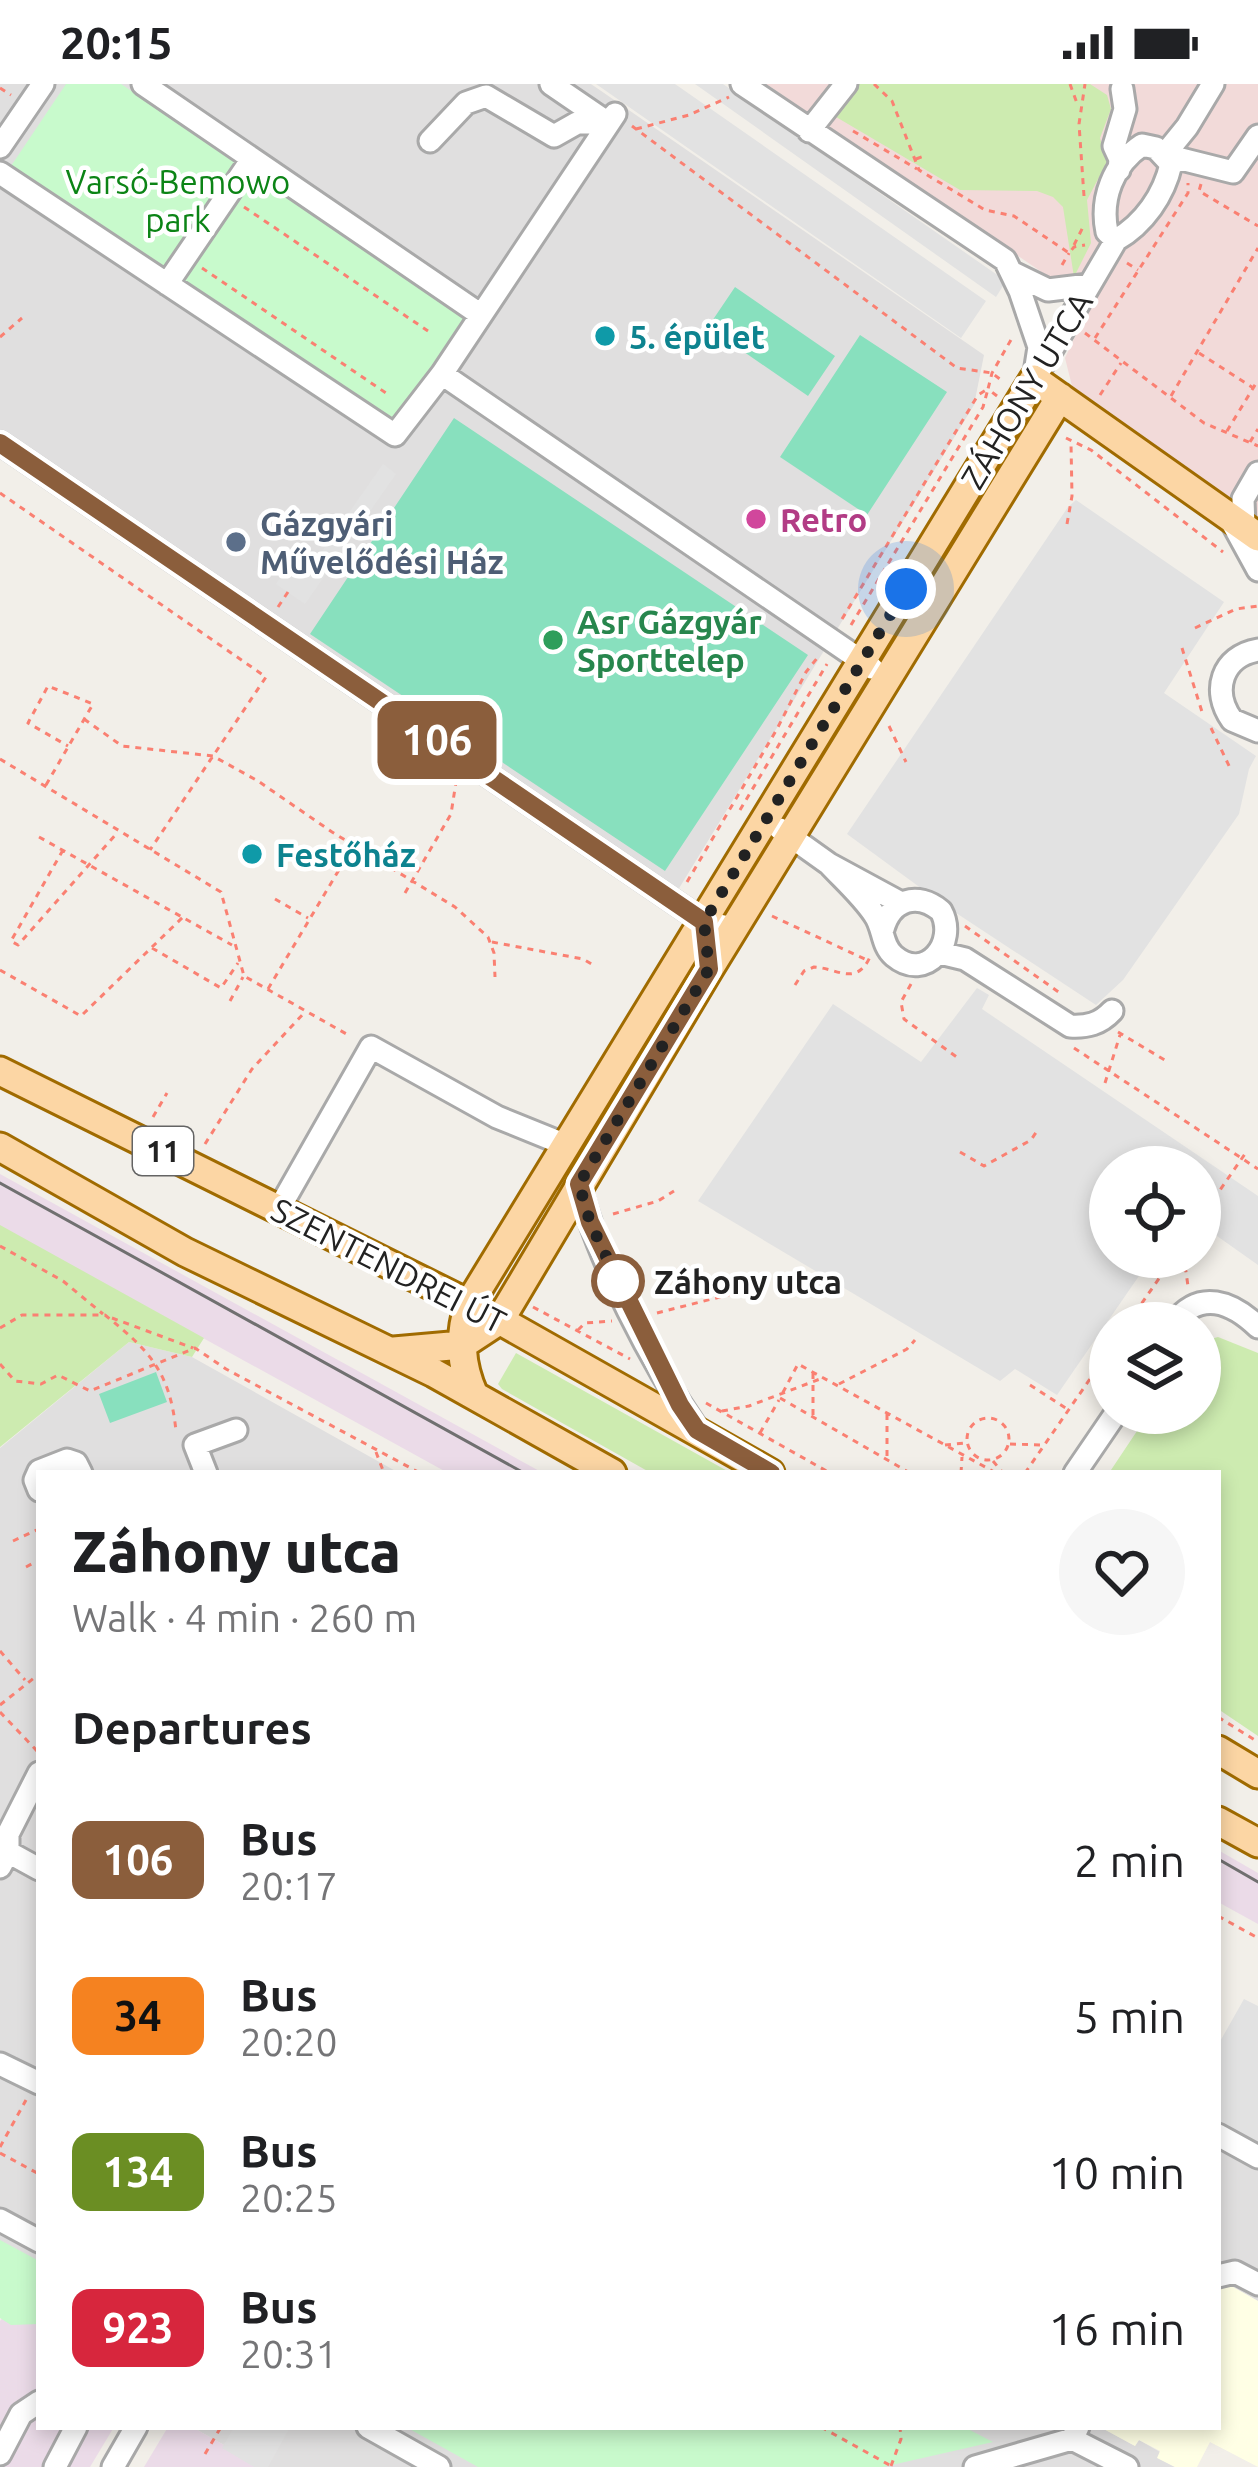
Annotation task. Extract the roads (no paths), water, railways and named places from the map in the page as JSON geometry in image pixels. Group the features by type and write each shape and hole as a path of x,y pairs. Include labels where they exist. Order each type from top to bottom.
{"main road":[{"path":"1024,394 1060,397 1243,527"},
{"name":"ZÁHONY UTCA","path":"474,1395 462,1370 461,1328 469,1304 1024,394"},
{"name":"ZÁHONY UTCA","path":"394,1351 462,1345 500,1320 887,677 1050,435 1060,397"},
{"name":"SZENTENDREI ÚT","path":"0,1072 500,1320 758,1466"},
{"name":"11","path":"0,1147 185,1252 394,1351 607,1470"},
{"path":"1221,1752 1258,1774"},
{"path":"1221,1823 1258,1843"}],"street":[{"path":"0,147 43,84"},
{"path":"143,84 481,315"},
{"path":"551,84 612,118"},
{"path":"809,131 846,84"},
{"path":"1120,86 1131,104 1132,122 1142,145 1168,159 1233,172 1258,136"},
{"path":"1119,170 1114,146 1125,109 1120,86"},
{"name":"ZÁHONY UTCA","path":"1024,394 1116,240 1135,229 1151,207 1168,159 1206,88"},
{"path":"759,89 809,131 1005,260 1039,347 1024,394"},
{"path":"430,141 466,103 486,96 554,136 577,123 612,118"},
{"path":"0,173 395,435 442,374 612,118"},
{"path":"1116,240 1107,232 1103,205 1119,170 1142,145"},
{"path":"167,284 252,158"},
{"path":"1013,274 1048,290 1090,285"},
{"path":"442,374 887,677"},
{"path":"0,443 704,922 734,928"},
{"path":"1258,472 1243,499 1243,527 1258,570"},
{"path":"1258,650 1235,658 1226,669 1220,695 1232,720 1258,731"},
{"path":"787,788 778,825 790,839 902,902"},
{"path":"735,872 763,846 790,839"},
{"path":"829,864 874,914 888,949 904,962 923,963 940,953 948,927 940,911 922,900 902,902 883,929"},
{"path":"704,922 709,969"},
{"path":"940,953 965,959 1070,1026 1111,1022"},
{"path":"280,1207 371,1047 497,1117 566,1145"},
{"path":"579,1184 590,1222 635,1319 697,1430"},
{"path":"1202,1302 1221,1301 1258,1327"},
{"path":"205,1470 195,1445 236,1430"},
{"path":"1077,1470 1102,1434"},
{"path":"41,1470 67,1460 79,1470"},
{"path":"36,1779 4,1846 36,1867"},
{"path":"0,2064 36,2082"},
{"path":"1221,2136 1258,2157"},
{"path":"0,2220 36,2239"},
{"path":"1221,2275 1235,2272 1258,2284"},
{"path":"0,2454 21,2414 36,2404"},
{"path":"55,2467 74,2430"},
{"path":"112,2467 134,2430"},
{"path":"373,2430 439,2467"},
{"path":"975,2467 1075,2433 1100,2454 1127,2467"}],"tram line":[{"path":"0,1183 519,1470"},
{"path":"1221,1861 1258,1882"}],"place":[{"name":"5. épület","path":"605,336"},
{"name":"Retro","path":"756,519"},
{"name":"Gázgyári Művelődési Ház","path":"236,542"},
{"name":"Asr Gázgyár Sporttelep","path":"553,640"},
{"name":"Festőház","path":"252,854"},
{"name":"Záhony utca","path":"618,1281"}],"park label":[{"name":"Varsó-Bemowo park","path":"178,200"}]}
